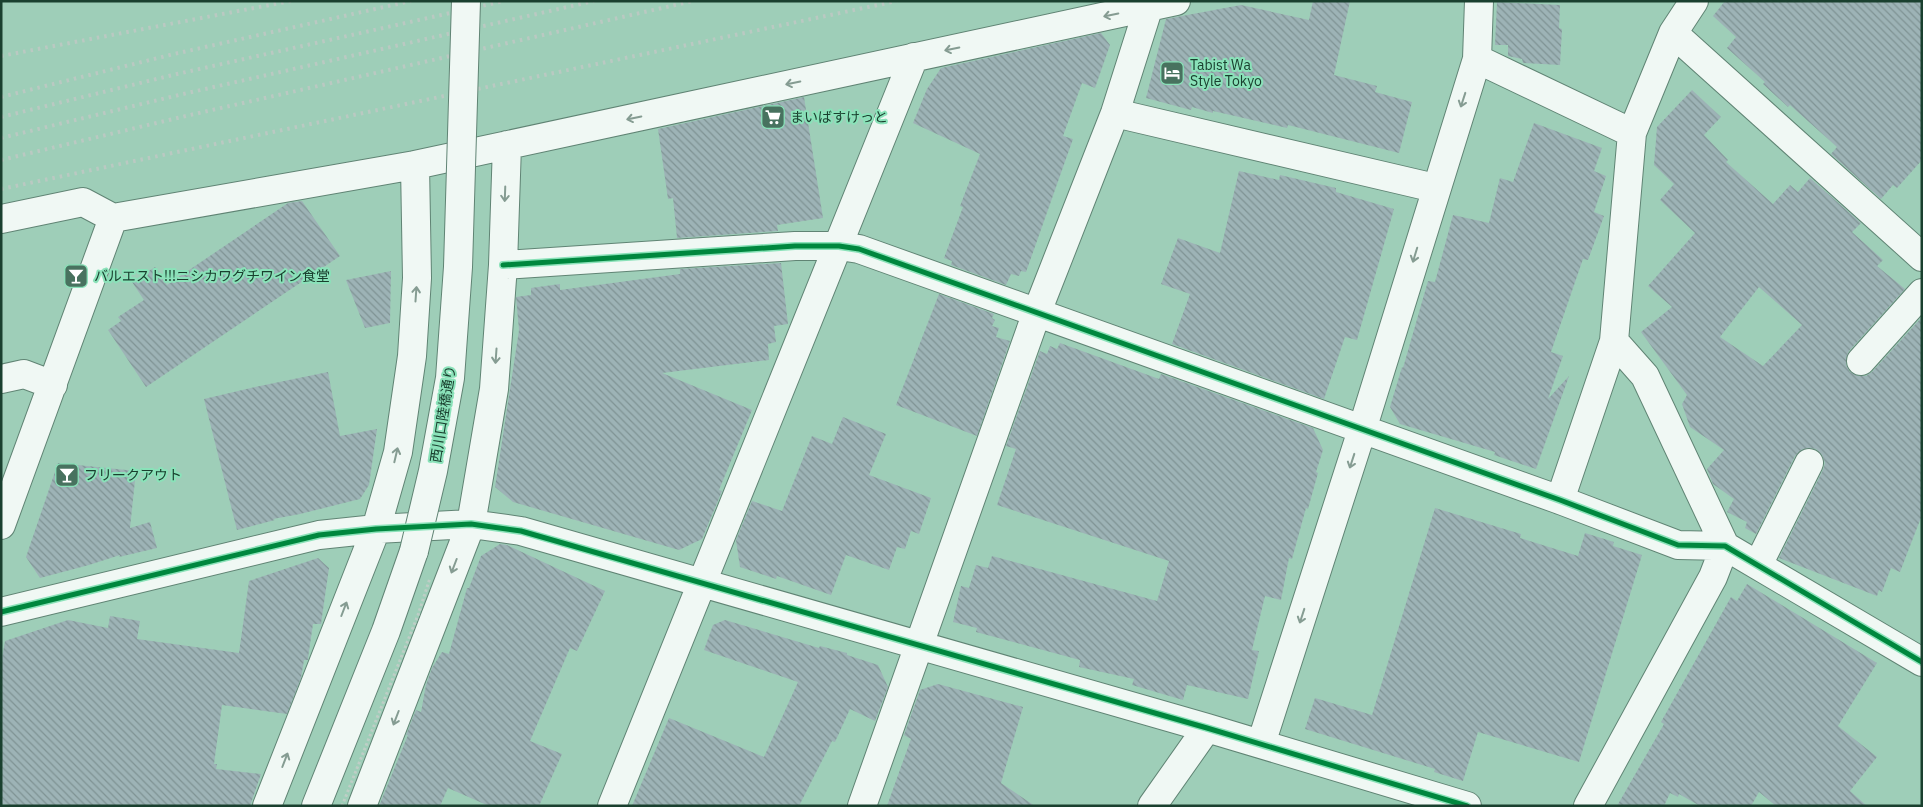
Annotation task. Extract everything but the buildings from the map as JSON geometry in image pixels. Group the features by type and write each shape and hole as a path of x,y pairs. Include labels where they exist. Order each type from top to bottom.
{"street":[{"name":"西川口陸橋通り","path":"316,806 386,631 414,551 433,471 450,378 458,267 466,1"},
{"path":"1,219 83,202 114,218 415,165 1176,1"},
{"path":"1261,744 1362,430 1476,59 1479,1"},
{"path":"1560,500 1614,341 1632,134 1673,33 1694,1"},
{"path":"862,806 1037,312 1114,113 1150,6"},
{"path":"1673,33 1922,257"},
{"path":"612,806 700,582 839,246 914,57"},
{"path":"1476,59 1632,134"},
{"path":"1114,113 1435,188"},
{"path":"362,806 471,524 494,388 503,264 507,146"},
{"path":"267,806 376,529 398,452 412,356 417,278 415,165"},
{"path":"1,525 114,218"},
{"path":"503,264 795,246 839,246 859,249 1560,500 1678,545 1725,546 1922,662"},
{"path":"1861,361 1922,293"},
{"path":"1588,806 1713,577 1725,546 1645,376 1614,341"},
{"path":"1,379 24,374 53,385"},
{"path":"1758,565 1809,463"},
{"path":"1,612 319,535 376,529 471,524 521,531 1207,728 1467,806"},
{"path":"1152,806 1207,728"}],"railway":[{"path":"1,56 291,1"},
{"path":"1,97 174,54 411,1"},
{"path":"1,117 177,74 504,1"},
{"path":"1,138 183,94 594,1"},
{"path":"1,160 190,115 693,1"},
{"path":"1,189 897,1"}],"cycle path":[{"path":"503,265 795,246 839,246 859,249 1560,500 1678,545 1725,546 1922,662"},
{"path":"1,612 319,535 376,529 471,524 521,531 1207,728 1467,806"}],"place":[{"name":"Tabist Wa Style Tokyo","path":"1172,73"},
{"name":"まいばすけっと","path":"773,117"},
{"name":"バルエスト!!!ニシカワグチワイン食堂","path":"76,276"},
{"name":"フリークアウト","path":"67,475"}]}
